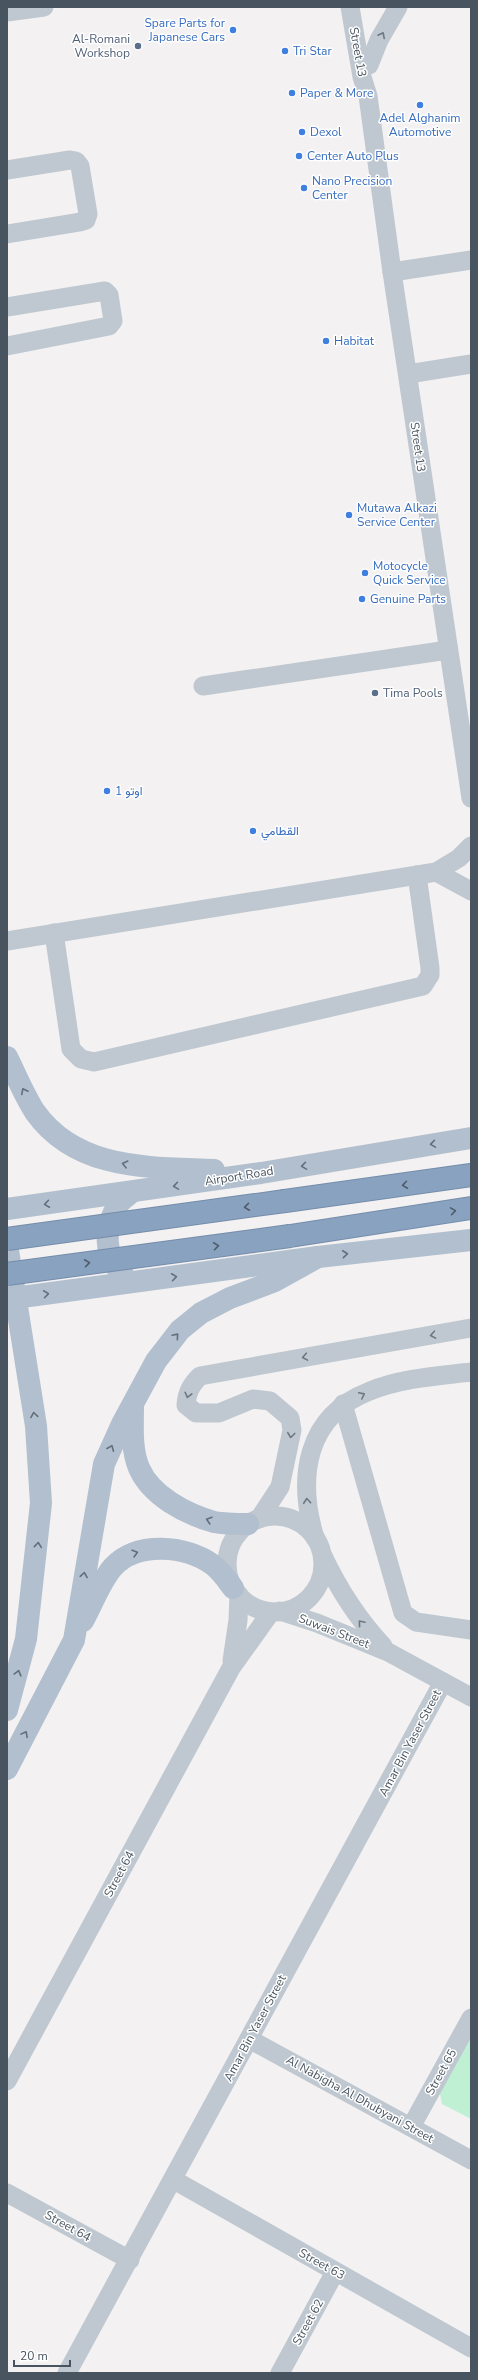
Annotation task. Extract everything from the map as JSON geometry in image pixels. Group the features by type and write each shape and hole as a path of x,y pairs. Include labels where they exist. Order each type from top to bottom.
{"highway":[{"path":"7,1239 471,1175"},
{"path":"7,1274 290,1236 471,1208"}],"main road":[{"path":"7,1057 35,1112 63,1139 92,1156 132,1166 261,1173"},
{"name":"Airport Road","path":"7,1209 261,1173 471,1138"},
{"path":"132,1192 118,1204 110,1220 107,1238 110,1255 119,1271 132,1283"},
{"path":"11,1299 318,1257 471,1240"},
{"path":"7,1244 11,1299 36,1426 41,1503 26,1639 7,1710"},
{"path":"74,1640 104,1464 133,1402 156,1361 180,1330 192,1319 230,1298 296,1271 318,1257"},
{"path":"133,1402 134,1451 139,1467 147,1481 159,1493 186,1512 216,1522 253,1522"},
{"path":"7,1769 104,1579 121,1560 138,1552 159,1548 192,1554 213,1565 236,1592"}],"street":[{"path":"7,12 44,7"},
{"name":"Street 13","path":"350,7 362,77 368,96"},
{"name":"Street 13","path":"361,7 369,65 368,96 392,272 471,798"},
{"path":"369,65 379,40 398,7"},
{"path":"7,170 70,160 76,161 80,166 88,214 86,220 80,222 7,234"},
{"path":"392,272 471,260"},
{"path":"7,307 105,291 109,295 112,321 109,326 7,346"},
{"path":"408,374 471,364"},
{"path":"203,686 448,650"},
{"path":"7,941 436,872 459,858 471,846"},
{"path":"436,872 471,890"},
{"path":"54,933 71,1049 81,1060 94,1062 423,986 430,975 430,968 417,875"},
{"path":"471,1328 200,1376 192,1384 186,1394 186,1405 196,1413 219,1413 253,1399 270,1401 290,1418 292,1430 280,1487 253,1522 236,1537 228,1553 228,1571 236,1592 253,1607 276,1612 304,1602 316,1588 322,1573 322,1563 308,1513 306,1486 310,1451 322,1425 343,1404 370,1391 404,1381 471,1372"},
{"path":"343,1404 403,1613 416,1622 471,1630"},
{"path":"253,1522 272,1516 284,1517 297,1521 308,1529 317,1542"},
{"name":"Suwais Street","path":"317,1542 336,1584 359,1620 388,1652"},
{"name":"Street 64","path":"231,1668 237,1632 236,1592"},
{"name":"Suwais Street","path":"276,1612 324,1625 388,1652 471,1697"},
{"name":"Street 64","path":"7,2081 231,1668 276,1612"},
{"name":"Amar Bin Yaser Street","path":"67,2373 174,2180 443,1682"},
{"name":"Street 65","path":"411,2127 471,2018"},
{"name":"Al Nabigha Al Dhubyani Street","path":"249,2039 471,2160"},
{"name":"Street 63","path":"174,2180 471,2348"},
{"name":"Street 64","path":"7,2193 130,2260"},
{"name":"Street 62","path":"280,2373 336,2272"}],"green space":[{"path":"471,2025 471,2119 442,2104 438,2084"}],"place":[{"name":"Spare Parts for Japanese Cars","path":"233,30"},
{"name":"Al-Romani Workshop","path":"138,46"},
{"name":"Tri Star","path":"285,51"},
{"name":"Paper & More","path":"292,93"},
{"name":"Adel Alghanim Automotive","path":"420,105"},
{"name":"Dexol","path":"302,132"},
{"name":"Center Auto Plus","path":"299,156"},
{"name":"Nano Precision Center","path":"304,188"},
{"name":"Habitat","path":"326,341"},
{"name":"Mutawa Alkazi Service Center","path":"349,515"},
{"name":"Motocycle Quick Service","path":"365,573"},
{"name":"Genuine Parts","path":"362,599"},
{"name":"Tima Pools","path":"375,693"},
{"name":"اوتو 1","path":"107,791"},
{"name":"القطامي","path":"253,831"}]}
